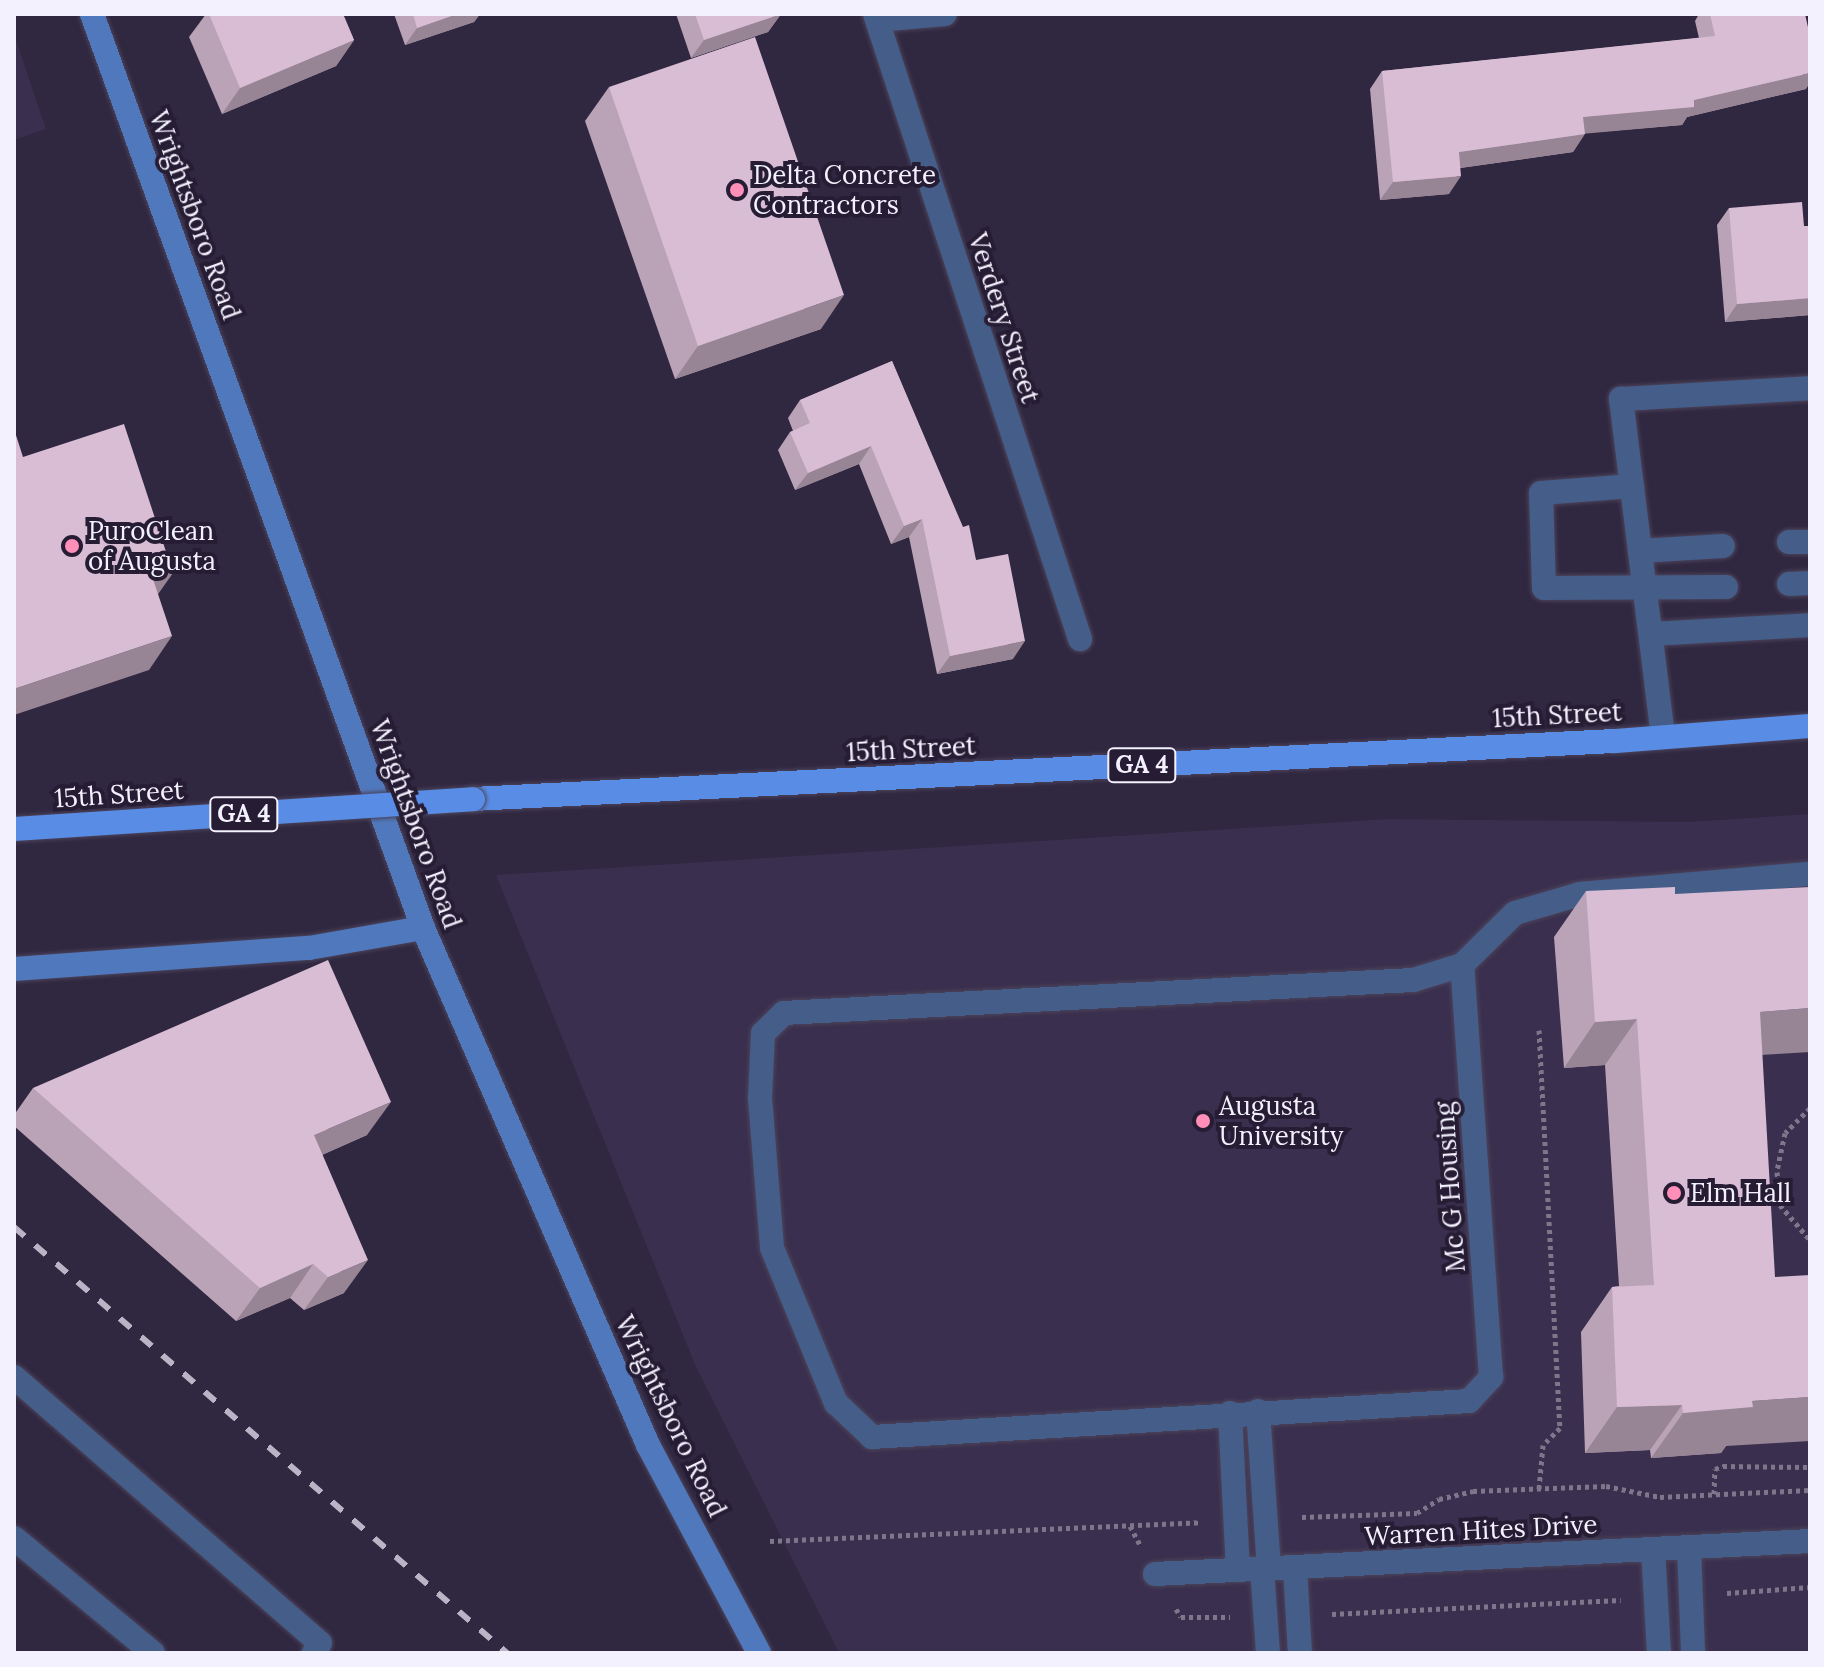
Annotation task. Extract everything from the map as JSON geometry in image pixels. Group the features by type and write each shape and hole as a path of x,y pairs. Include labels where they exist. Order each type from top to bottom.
{"main road":[{"name":"Wrightsboro Road","path":"92,14 423,928 648,1445 759,1653"},
{"name":"15th Street","path":"14,829 473,799 1810,726"},
{"path":"14,969 309,948 423,928"}],"street":[{"path":"876,17 945,14"},
{"name":"Verdery Street","path":"876,17 1080,639"},
{"path":"1663,736 1642,587 1621,399 1810,388"},
{"path":"1632,486 1541,493 1544,588 1726,587"},
{"path":"1640,551 1723,546"},
{"path":"1651,634 1810,625"},
{"path":"1462,965 1515,913 1580,894 1810,874"},
{"name":"Mc G Housing","path":"1462,965 1491,1377 1469,1401 1258,1411 872,1437 836,1403 772,1248 760,1098 763,1033 784,1013 1413,980 1462,965"},
{"path":"14,1377 320,1643 314,1653"},
{"path":"1256,1569 1258,1411"},
{"path":"1230,1413 1266,1617 1268,1653"},
{"path":"14,1538 153,1653"},
{"name":"Warren Hites Drive","path":"1155,1574 1810,1541"},
{"path":"1689,1547 1693,1653"},
{"path":"1653,1549 1659,1653"},
{"path":"1295,1567 1300,1653"}],"path":[{"path":"1539,1030 1560,1428 1543,1445 1539,1489"},
{"path":"1810,1108 1785,1133 1777,1172 1780,1205 1810,1240"},
{"path":"1714,1494 1715,1469 1723,1466 1810,1467"},
{"path":"1155,1574 1181,1617 1266,1617"},
{"path":"1692,1596 1810,1587"},
{"path":"1297,1615 1656,1598"}],"shaded area":[{"path":"14,34 46,129 14,140"},
{"name":"Augusta University","path":"1810,814 1810,1653 839,1653 696,1367 496,875 1389,819 1687,822"}],"building":[{"path":"209,14 343,14 354,40 240,88"},
{"path":"413,14 457,14 417,28"},
{"path":"695,14 781,14 704,40"},
{"path":"1710,14 1805,14 1810,36 1810,73 1694,100 1694,107 1583,117 1585,134 1459,152 1461,176 1393,182 1382,71 1715,36"},
{"path":"755,37 844,295 698,346 609,87"},
{"path":"1802,202 1804,226 1810,226 1810,298 1737,304 1729,208"},
{"path":"892,361 963,527 969,525 976,560 1008,554 1025,641 950,656 922,519 904,526 871,446 808,473 790,432 810,423 800,400"},
{"name":"PuroClean of Augusta","path":"124,424 173,573 153,579 172,636 14,689 14,429 23,457"},
{"name":"Elm Hall","path":"1675,887 1675,894 1810,887 1810,1008 1760,1012 1775,1277 1810,1275 1810,1397 1752,1401 1753,1407 1683,1413 1682,1405 1617,1407 1612,1287 1654,1285 1637,1019 1595,1022 1586,891"},
{"path":"328,960 391,1102 314,1135 368,1260 328,1277 313,1264 260,1288 33,1088"}],"railway":[{"path":"14,1227 507,1653"}],"place":[{"name":"Delta Concrete Contractors","path":"737,190"},
{"name":"PuroClean of Augusta","path":"72,546"},
{"name":"Augusta University","path":"1203,1121"},
{"name":"Elm Hall","path":"1674,1193"}]}
